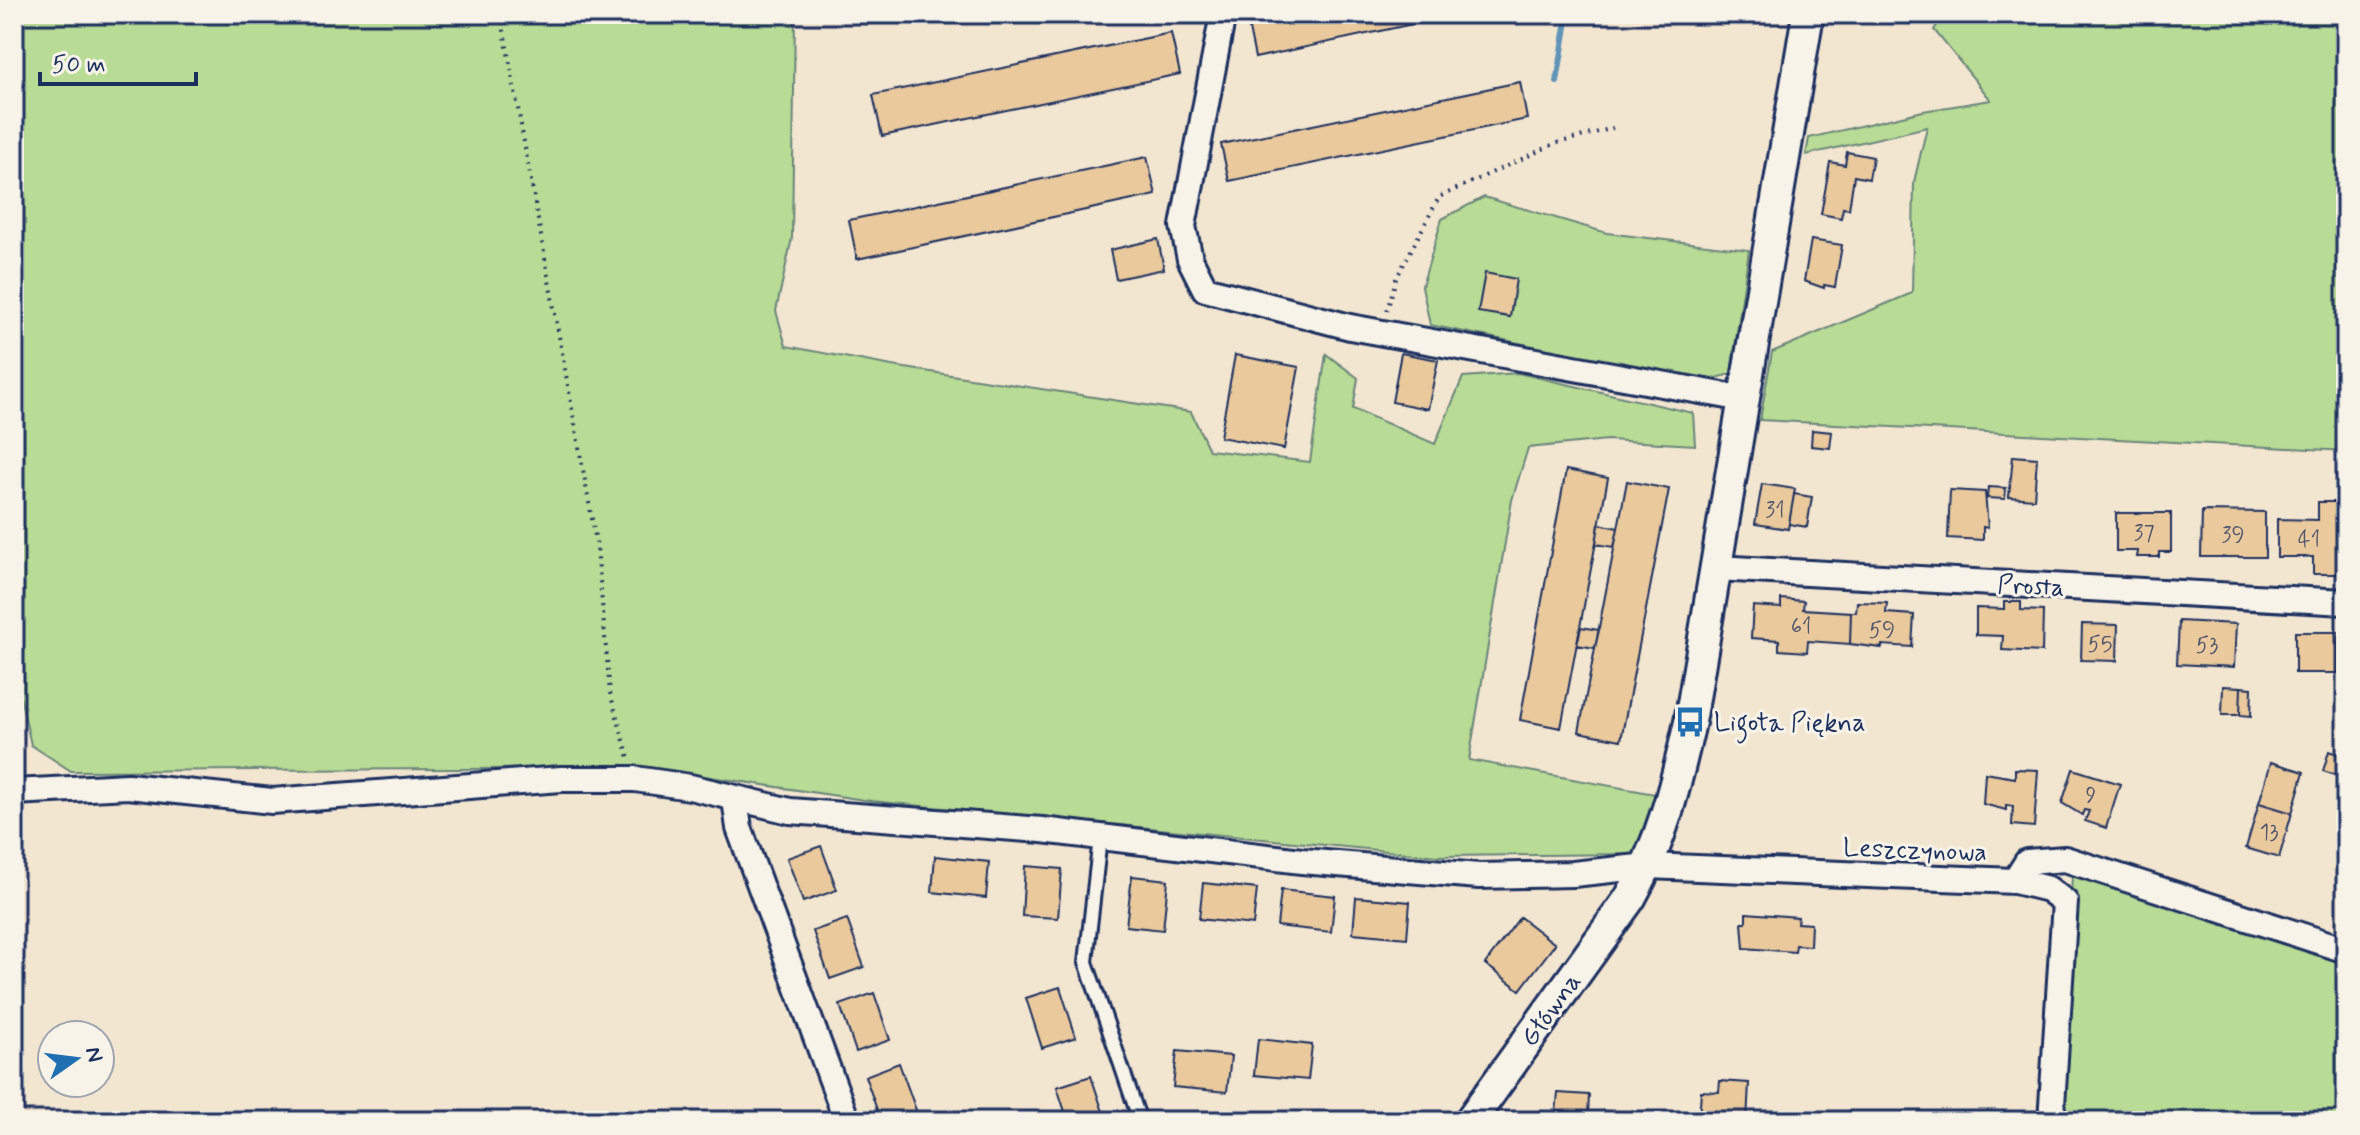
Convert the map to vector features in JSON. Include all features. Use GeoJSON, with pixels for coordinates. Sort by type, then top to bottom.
{"type":"FeatureCollection","features":[{"type":"Feature","properties":{"kind":"street"},"geometry":{"type":"LineString","coordinates":[[1223,14],[1183,226],[1190,259],[1205,289],[1381,332],[1744,399]]}},
{"type":"Feature","properties":{"kind":"street"},"geometry":{"type":"LineString","coordinates":[[1648,866],[1674,793],[1716,568],[1808,14]]}},
{"type":"Feature","properties":{"kind":"street","name":"Prosta"},"geometry":{"type":"LineString","coordinates":[[1716,568],[2346,602]]}},
{"type":"Feature","properties":{"kind":"street","name":"Leszczynowa"},"geometry":{"type":"LineString","coordinates":[[14,792],[128,786],[272,801],[561,779],[635,779],[790,811],[1042,830],[1288,859],[1506,877],[1648,866],[2015,881],[2027,862],[2065,859],[2346,950]]}},
{"type":"Feature","properties":{"kind":"street"},"geometry":{"type":"LineString","coordinates":[[735,799],[739,828],[847,1121]]}},
{"type":"Feature","properties":{"kind":"street","name":"Główna"},"geometry":{"type":"LineString","coordinates":[[1470,1121],[1630,898],[1648,866]]}},
{"type":"Feature","properties":{"kind":"street"},"geometry":{"type":"LineString","coordinates":[[2015,881],[2048,889],[2065,902],[2051,1121]]}},
{"type":"Feature","properties":{"kind":"lane"},"geometry":{"type":"LineString","coordinates":[[1100,838],[1086,962],[1139,1118]]}},
{"type":"Feature","properties":{"kind":"path"},"geometry":{"type":"LineString","coordinates":[[501,14],[597,547],[610,693],[635,779]]}},
{"type":"Feature","properties":{"kind":"path"},"geometry":{"type":"LineString","coordinates":[[1381,332],[1396,279],[1439,197],[1554,144],[1613,128]]}},
{"type":"Feature","properties":{"kind":"green space"},"geometry":{"type":"Polygon","coordinates":[[[14,14],[795,14],[792,238],[776,311],[786,346],[892,366],[1191,412],[1209,450],[1310,462],[1326,354],[1358,378],[1353,409],[1435,444],[1463,377],[1518,373],[1693,413],[1695,445],[1607,440],[1528,448],[1512,500],[1469,760],[1655,794],[1639,854],[1438,856],[871,801],[650,768],[71,771],[31,745],[14,669],[14,14]]]}},
{"type":"Feature","properties":{"kind":"green space"},"geometry":{"type":"Polygon","coordinates":[[[1944,14],[2346,14],[2346,451],[1760,420],[1772,352],[1912,293],[1914,182],[1927,127],[1806,155],[1809,138],[1923,111],[1991,100],[1934,30],[1944,14]]]}},
{"type":"Feature","properties":{"kind":"green space"},"geometry":{"type":"Polygon","coordinates":[[[1484,197],[1607,233],[1749,250],[1731,374],[1706,381],[1430,325],[1422,286],[1442,219],[1484,197]]]}},
{"type":"Feature","properties":{"kind":"green space"},"geometry":{"type":"Polygon","coordinates":[[[2101,875],[2346,951],[2346,1121],[2056,1121],[2072,877],[2101,875]]]}},
{"type":"Feature","properties":{"kind":"building"},"geometry":{"type":"Polygon","coordinates":[[[1271,14],[1459,14],[1255,58],[1247,19],[1271,14]]]}},
{"type":"Feature","properties":{"kind":"building"},"geometry":{"type":"Polygon","coordinates":[[[1171,33],[1180,74],[882,136],[873,95],[1171,33]]]}},
{"type":"Feature","properties":{"kind":"building"},"geometry":{"type":"Polygon","coordinates":[[[1520,82],[1527,119],[1229,181],[1221,144],[1520,82]]]}},
{"type":"Feature","properties":{"kind":"building"},"geometry":{"type":"Polygon","coordinates":[[[1847,152],[1873,157],[1869,179],[1854,176],[1849,209],[1843,208],[1841,218],[1821,214],[1830,162],[1845,165],[1847,152]]]}},
{"type":"Feature","properties":{"kind":"building"},"geometry":{"type":"Polygon","coordinates":[[[1147,157],[1156,195],[857,259],[849,220],[1147,157]]]}},
{"type":"Feature","properties":{"kind":"building"},"geometry":{"type":"Polygon","coordinates":[[[1158,239],[1164,269],[1116,279],[1110,250],[1158,239]]]}},
{"type":"Feature","properties":{"kind":"building"},"geometry":{"type":"Polygon","coordinates":[[[1811,240],[1842,245],[1835,287],[1824,285],[1824,288],[1804,281],[1811,240]]]}},
{"type":"Feature","properties":{"kind":"building"},"geometry":{"type":"Polygon","coordinates":[[[1485,273],[1516,279],[1510,317],[1478,312],[1485,273]]]}},
{"type":"Feature","properties":{"kind":"building"},"geometry":{"type":"Polygon","coordinates":[[[1401,353],[1438,360],[1428,409],[1392,402],[1401,353]]]}},
{"type":"Feature","properties":{"kind":"building"},"geometry":{"type":"Polygon","coordinates":[[[1235,355],[1299,367],[1284,449],[1220,437],[1235,355]]]}},
{"type":"Feature","properties":{"kind":"building"},"geometry":{"type":"Polygon","coordinates":[[[1812,430],[1832,432],[1830,448],[1811,446],[1812,430]]]}},
{"type":"Feature","properties":{"kind":"building"},"geometry":{"type":"Polygon","coordinates":[[[2013,456],[2037,458],[2034,499],[2009,497],[2013,456]]]}},
{"type":"Feature","properties":{"kind":"building"},"geometry":{"type":"Polygon","coordinates":[[[1566,470],[1608,478],[1561,728],[1520,720],[1566,470]]]}},
{"type":"Feature","properties":{"kind":"building"},"geometry":{"type":"Polygon","coordinates":[[[1627,481],[1669,489],[1621,740],[1579,732],[1627,481]]]}},
{"type":"Feature","properties":{"kind":"building"},"geometry":{"type":"Polygon","coordinates":[[[1762,484],[1795,489],[1788,529],[1755,524],[1762,484]]]}},
{"type":"Feature","properties":{"kind":"building"},"geometry":{"type":"Polygon","coordinates":[[[1988,487],[2006,488],[2005,499],[1987,498],[1988,487]]]}},
{"type":"Feature","properties":{"kind":"building"},"geometry":{"type":"Polygon","coordinates":[[[1950,490],[1985,492],[1988,528],[1983,527],[1983,540],[1948,538],[1950,490]]]}},
{"type":"Feature","properties":{"kind":"building"},"geometry":{"type":"Polygon","coordinates":[[[1794,494],[1812,497],[1807,527],[1789,524],[1794,494]]]}},
{"type":"Feature","properties":{"kind":"building"},"geometry":{"type":"Polygon","coordinates":[[[2318,502],[2341,502],[2340,574],[2313,574],[2313,557],[2277,557],[2277,519],[2318,520],[2318,502]]]}},
{"type":"Feature","properties":{"kind":"building"},"geometry":{"type":"Polygon","coordinates":[[[2202,511],[2265,512],[2265,557],[2201,557],[2202,511]]]}},
{"type":"Feature","properties":{"kind":"building"},"geometry":{"type":"Polygon","coordinates":[[[2116,513],[2171,513],[2171,552],[2159,552],[2159,557],[2137,557],[2138,551],[2116,551],[2116,513]]]}},
{"type":"Feature","properties":{"kind":"building"},"geometry":{"type":"Polygon","coordinates":[[[1599,524],[1618,528],[1614,547],[1596,544],[1599,524]]]}},
{"type":"Feature","properties":{"kind":"building"},"geometry":{"type":"Polygon","coordinates":[[[1781,599],[1804,601],[1803,609],[1851,612],[1850,644],[1808,641],[1807,652],[1779,650],[1779,640],[1751,638],[1753,606],[1781,608],[1781,599]]]}},
{"type":"Feature","properties":{"kind":"building"},"geometry":{"type":"Polygon","coordinates":[[[1857,602],[1887,603],[1886,613],[1914,615],[1912,647],[1882,645],[1882,648],[1850,644],[1851,612],[1856,612],[1857,602]]]}},
{"type":"Feature","properties":{"kind":"building"},"geometry":{"type":"Polygon","coordinates":[[[2004,602],[2021,602],[2021,610],[2043,611],[2042,652],[2002,650],[2003,636],[1976,635],[1976,608],[2004,609],[2004,602]]]}},
{"type":"Feature","properties":{"kind":"building"},"geometry":{"type":"Polygon","coordinates":[[[2179,621],[2236,624],[2234,667],[2177,664],[2179,621]]]}},
{"type":"Feature","properties":{"kind":"building"},"geometry":{"type":"Polygon","coordinates":[[[2082,624],[2118,625],[2117,661],[2081,660],[2082,624]]]}},
{"type":"Feature","properties":{"kind":"building"},"geometry":{"type":"Polygon","coordinates":[[[1581,627],[1599,630],[1595,648],[1577,645],[1581,627]]]}},
{"type":"Feature","properties":{"kind":"building"},"geometry":{"type":"Polygon","coordinates":[[[2295,632],[2338,632],[2338,673],[2295,673],[2295,632]]]}},
{"type":"Feature","properties":{"kind":"building"},"geometry":{"type":"Polygon","coordinates":[[[2223,686],[2241,687],[2240,715],[2222,715],[2223,686]]]}},
{"type":"Feature","properties":{"kind":"building"},"geometry":{"type":"Polygon","coordinates":[[[2241,687],[2252,688],[2251,716],[2240,715],[2241,687]]]}},
{"type":"Feature","properties":{"kind":"building"},"geometry":{"type":"Polygon","coordinates":[[[2329,751],[2346,757],[2344,778],[2323,771],[2329,751]]]}},
{"type":"Feature","properties":{"kind":"building"},"geometry":{"type":"Polygon","coordinates":[[[2271,762],[2304,772],[2292,813],[2259,803],[2271,762]]]}},
{"type":"Feature","properties":{"kind":"building"},"geometry":{"type":"Polygon","coordinates":[[[2015,769],[2038,770],[2034,827],[2012,825],[2013,806],[2006,805],[2006,810],[1983,804],[1985,773],[2015,778],[2015,769]]]}},
{"type":"Feature","properties":{"kind":"building"},"geometry":{"type":"Polygon","coordinates":[[[2073,769],[2120,784],[2106,828],[2085,821],[2089,811],[2084,810],[2082,815],[2062,803],[2073,769]]]}},
{"type":"Feature","properties":{"kind":"building"},"geometry":{"type":"Polygon","coordinates":[[[2259,803],[2292,813],[2279,858],[2246,848],[2259,803]]]}},
{"type":"Feature","properties":{"kind":"building"},"geometry":{"type":"Polygon","coordinates":[[[821,846],[837,890],[803,902],[787,858],[821,846]]]}},
{"type":"Feature","properties":{"kind":"building"},"geometry":{"type":"Polygon","coordinates":[[[935,856],[989,862],[986,898],[932,892],[935,856]]]}},
{"type":"Feature","properties":{"kind":"building"},"geometry":{"type":"Polygon","coordinates":[[[1025,866],[1062,869],[1058,918],[1022,916],[1025,866]]]}},
{"type":"Feature","properties":{"kind":"building"},"geometry":{"type":"Polygon","coordinates":[[[1132,876],[1168,880],[1163,930],[1126,926],[1132,876]]]}},
{"type":"Feature","properties":{"kind":"building"},"geometry":{"type":"Polygon","coordinates":[[[1203,883],[1257,889],[1253,925],[1199,919],[1203,883]]]}},
{"type":"Feature","properties":{"kind":"building"},"geometry":{"type":"Polygon","coordinates":[[[1281,890],[1335,896],[1331,932],[1277,926],[1281,890]]]}},
{"type":"Feature","properties":{"kind":"building"},"geometry":{"type":"Polygon","coordinates":[[[1356,897],[1410,902],[1407,938],[1353,933],[1356,897]]]}},
{"type":"Feature","properties":{"kind":"building"},"geometry":{"type":"Polygon","coordinates":[[[1746,913],[1798,917],[1797,923],[1811,924],[1810,946],[1796,945],[1795,952],[1744,948],[1742,923],[1746,923],[1746,913]]]}},
{"type":"Feature","properties":{"kind":"building"},"geometry":{"type":"Polygon","coordinates":[[[1520,917],[1555,944],[1520,990],[1485,964],[1520,917]]]}},
{"type":"Feature","properties":{"kind":"building"},"geometry":{"type":"Polygon","coordinates":[[[847,919],[864,967],[830,979],[813,931],[847,919]]]}},
{"type":"Feature","properties":{"kind":"building"},"geometry":{"type":"Polygon","coordinates":[[[1060,987],[1076,1037],[1042,1048],[1026,998],[1060,987]]]}},
{"type":"Feature","properties":{"kind":"building"},"geometry":{"type":"Polygon","coordinates":[[[874,993],[890,1040],[856,1052],[840,1005],[874,993]]]}},
{"type":"Feature","properties":{"kind":"building"},"geometry":{"type":"Polygon","coordinates":[[[1258,1039],[1312,1045],[1308,1080],[1254,1075],[1258,1039]]]}},
{"type":"Feature","properties":{"kind":"building"},"geometry":{"type":"Polygon","coordinates":[[[1177,1051],[1231,1056],[1227,1092],[1173,1087],[1177,1051]]]}},
{"type":"Feature","properties":{"kind":"building"},"geometry":{"type":"Polygon","coordinates":[[[899,1063],[917,1113],[895,1121],[881,1121],[865,1076],[899,1063]]]}},
{"type":"Feature","properties":{"kind":"building"},"geometry":{"type":"Polygon","coordinates":[[[1091,1076],[1106,1121],[1068,1121],[1057,1087],[1091,1076]]]}},
{"type":"Feature","properties":{"kind":"building"},"geometry":{"type":"Polygon","coordinates":[[[1720,1081],[1749,1083],[1747,1121],[1699,1119],[1701,1091],[1719,1092],[1720,1081]]]}},
{"type":"Feature","properties":{"kind":"building"},"geometry":{"type":"Polygon","coordinates":[[[1558,1093],[1589,1095],[1588,1115],[1556,1112],[1558,1093]]]}},
{"type":"Feature","properties":{"kind":"waterway"},"geometry":{"type":"LineString","coordinates":[[1557,82],[1568,14]]}},
{"type":"Feature","properties":{"kind":"place","name":"Ligota Piękna"},"geometry":{"type":"Point","coordinates":[1690,722]}}]}
